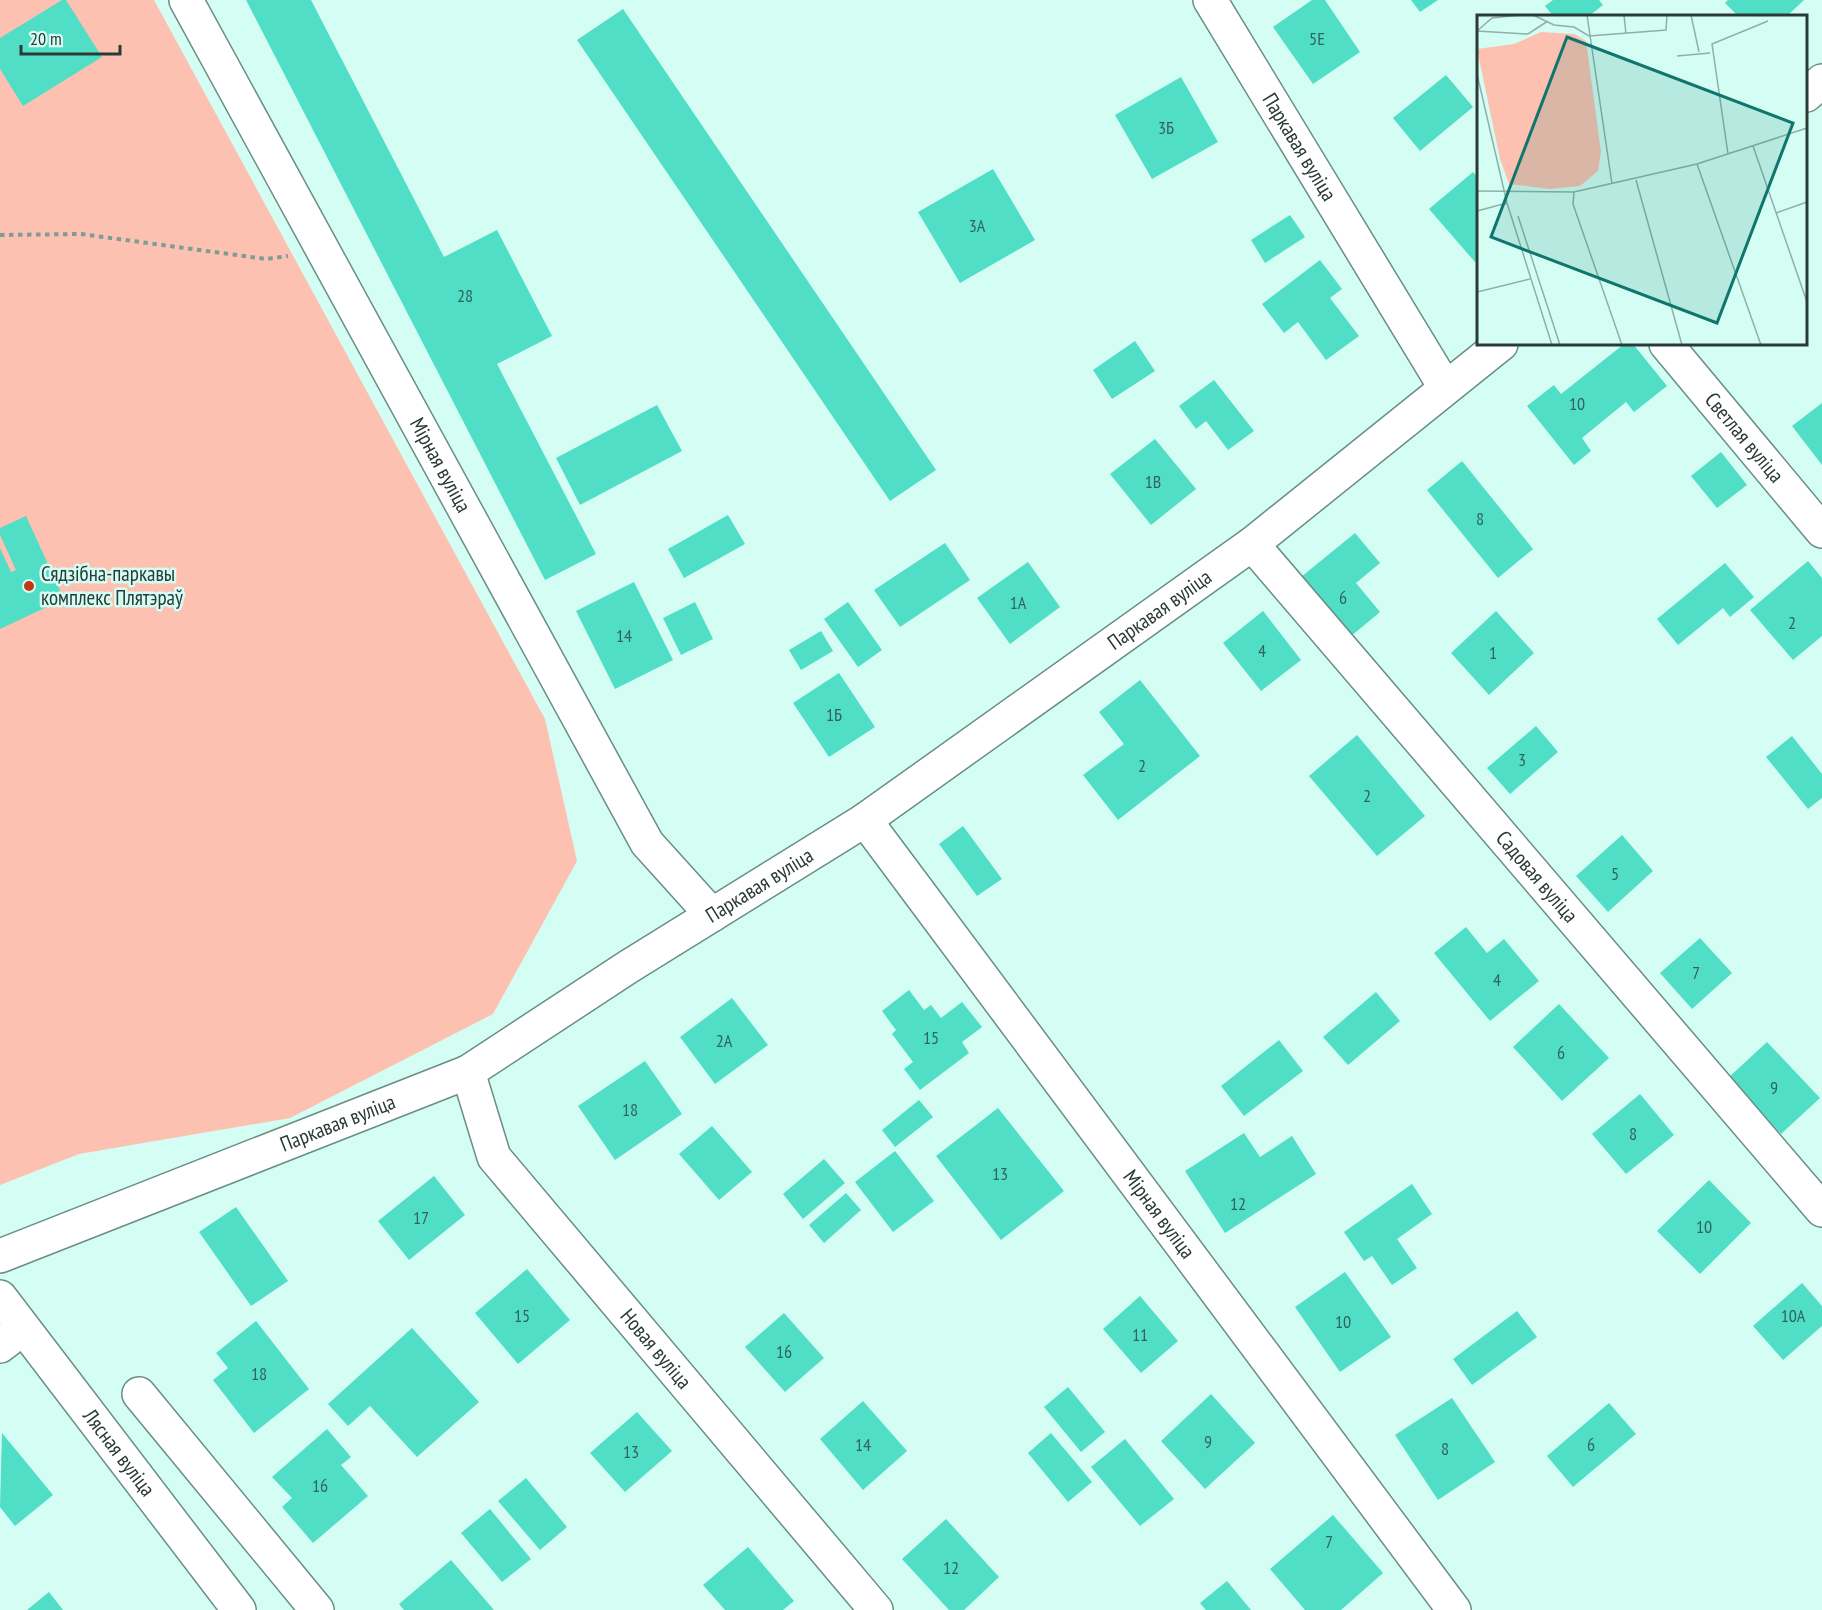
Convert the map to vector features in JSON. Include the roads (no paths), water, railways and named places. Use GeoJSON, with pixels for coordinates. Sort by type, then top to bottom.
{"type":"FeatureCollection","features":[{"type":"Feature","properties":{"kind":"street","name":"Мірная вуліца"},"geometry":{"type":"LineString","coordinates":[[186,0],[646,843],[712,915]]}},
{"type":"Feature","properties":{"kind":"street","name":"Паркавая вуліца"},"geometry":{"type":"LineString","coordinates":[[1210,0],[1445,387]]}},
{"type":"Feature","properties":{"kind":"street"},"geometry":{"type":"LineString","coordinates":[[1807,94],[1822,81]]}},
{"type":"Feature","properties":{"kind":"street","name":"Паркавая вуліца"},"geometry":{"type":"LineString","coordinates":[[0,1256],[468,1072],[865,820],[1252,544],[1500,345]]}},
{"type":"Feature","properties":{"kind":"street","name":"Светлая вуліца"},"geometry":{"type":"LineString","coordinates":[[1667,345],[1822,531]]}},
{"type":"Feature","properties":{"kind":"street","name":"Садовая вуліца"},"geometry":{"type":"LineString","coordinates":[[1252,544],[1822,1210]]}},
{"type":"Feature","properties":{"kind":"street","name":"Мірная вуліца"},"geometry":{"type":"LineString","coordinates":[[865,820],[1454,1610]]}},
{"type":"Feature","properties":{"kind":"street","name":"Новая вуліца"},"geometry":{"type":"LineString","coordinates":[[468,1072],[494,1157],[876,1610]]}},
{"type":"Feature","properties":{"kind":"street","name":"Лясная вуліца"},"geometry":{"type":"LineString","coordinates":[[0,1298],[11,1338],[239,1610]]}},
{"type":"Feature","properties":{"kind":"street"},"geometry":{"type":"LineString","coordinates":[[139,1394],[316,1610]]}},
{"type":"Feature","properties":{"kind":"place","name":"Сядзібна-паркавы комплекс Плятэраў"},"geometry":{"type":"Point","coordinates":[29,586]}}]}
